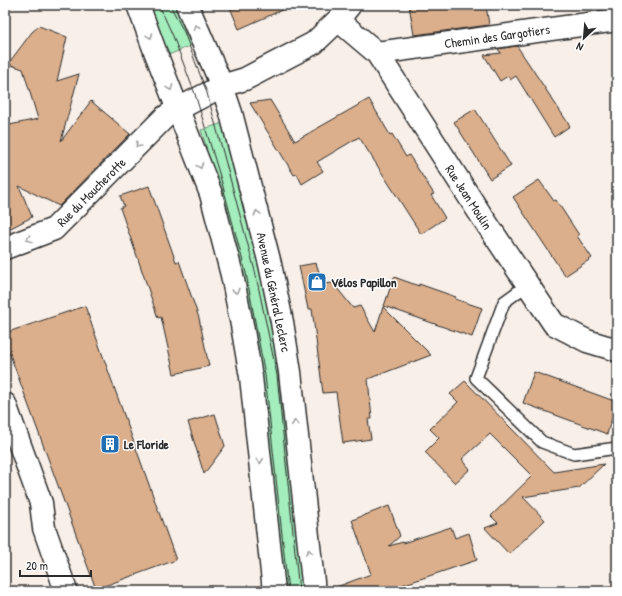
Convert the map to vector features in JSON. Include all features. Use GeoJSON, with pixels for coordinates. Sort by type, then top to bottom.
{"type":"FeatureCollection","features":[{"type":"Feature","properties":{"kind":"street"},"geometry":{"type":"LineString","coordinates":[[138,5],[155,51],[172,113],[211,194],[232,275],[251,376],[274,591]]}},
{"type":"Feature","properties":{"kind":"street","name":"Avenue du Général Leclerc"},"geometry":{"type":"LineString","coordinates":[[187,5],[222,86],[231,113],[270,264],[282,322],[290,372],[314,591]]}},
{"type":"Feature","properties":{"kind":"street","name":"Rue du Moucherotte"},"geometry":{"type":"LineString","coordinates":[[5,248],[54,229],[172,113],[222,86],[245,79],[314,42],[344,12]]}},
{"type":"Feature","properties":{"kind":"street","name":"Rue Jean Moulin"},"geometry":{"type":"LineString","coordinates":[[344,12],[377,53],[527,285],[554,324],[587,341],[617,350]]}},
{"type":"Feature","properties":{"kind":"street","name":"Chemin des Gargotiers"},"geometry":{"type":"LineString","coordinates":[[377,53],[617,20]]}},
{"type":"Feature","properties":{"kind":"street"},"geometry":{"type":"LineString","coordinates":[[5,404],[40,503],[44,528],[66,591]]}},
{"type":"Feature","properties":{"kind":"lane"},"geometry":{"type":"LineString","coordinates":[[527,285],[504,302],[476,378],[542,442],[574,454],[617,448]]}},
{"type":"Feature","properties":{"kind":"green space"},"geometry":{"type":"Polygon","coordinates":[[[146,5],[180,5],[195,44],[166,56],[146,5]]]}},
{"type":"Feature","properties":{"kind":"green space"},"geometry":{"type":"Polygon","coordinates":[[[226,122],[276,323],[305,591],[281,591],[203,151],[207,149],[201,130],[226,122]]]}},
{"type":"Feature","properties":{"kind":"building"},"geometry":{"type":"Polygon","coordinates":[[[229,5],[293,5],[239,29],[229,5]]]}},
{"type":"Feature","properties":{"kind":"building"},"geometry":{"type":"Polygon","coordinates":[[[409,5],[486,5],[489,25],[414,35],[409,5]]]}},
{"type":"Feature","properties":{"kind":"building"},"geometry":{"type":"Polygon","coordinates":[[[39,26],[67,37],[57,81],[79,74],[61,141],[91,101],[130,134],[59,206],[19,186],[32,217],[5,231],[5,126],[38,119],[23,69],[8,64],[32,32],[39,26]]]}},
{"type":"Feature","properties":{"kind":"building"},"geometry":{"type":"Polygon","coordinates":[[[517,46],[570,126],[554,137],[516,76],[510,80],[508,76],[500,81],[484,55],[501,53],[498,49],[517,46]]]}},
{"type":"Feature","properties":{"kind":"building"},"geometry":{"type":"Polygon","coordinates":[[[369,99],[390,135],[392,134],[406,157],[409,155],[434,194],[431,195],[445,218],[421,234],[359,137],[317,162],[323,171],[302,184],[297,174],[294,175],[250,103],[270,100],[295,141],[369,99]]]}},
{"type":"Feature","properties":{"kind":"building"},"geometry":{"type":"Polygon","coordinates":[[[475,109],[511,166],[490,179],[454,122],[475,109]]]}},
{"type":"Feature","properties":{"kind":"building"},"geometry":{"type":"Polygon","coordinates":[[[539,180],[554,201],[556,200],[592,258],[565,276],[513,197],[539,180]]]}},
{"type":"Feature","properties":{"kind":"building"},"geometry":{"type":"Polygon","coordinates":[[[149,186],[176,262],[179,261],[199,318],[209,366],[174,374],[161,317],[158,318],[120,208],[124,206],[120,196],[149,186]]]}},
{"type":"Feature","properties":{"kind":"building"},"geometry":{"type":"Polygon","coordinates":[[[316,263],[323,284],[333,283],[353,308],[360,306],[375,332],[383,307],[431,355],[368,379],[372,419],[368,419],[371,439],[343,443],[336,392],[323,393],[312,309],[308,309],[299,266],[316,263]]]}},
{"type":"Feature","properties":{"kind":"building"},"geometry":{"type":"Polygon","coordinates":[[[394,277],[456,297],[455,299],[482,308],[472,337],[384,306],[394,277]]]}},
{"type":"Feature","properties":{"kind":"building"},"geometry":{"type":"Polygon","coordinates":[[[85,306],[176,560],[96,589],[5,341],[5,333],[85,306]]]}},
{"type":"Feature","properties":{"kind":"building"},"geometry":{"type":"Polygon","coordinates":[[[534,372],[617,402],[607,434],[523,403],[534,372]]]}},
{"type":"Feature","properties":{"kind":"building"},"geometry":{"type":"Polygon","coordinates":[[[465,381],[554,472],[604,464],[579,488],[523,497],[545,520],[509,554],[485,528],[498,523],[491,516],[532,476],[490,434],[462,459],[470,469],[455,483],[425,452],[439,438],[430,429],[458,402],[450,394],[465,381]]]}},
{"type":"Feature","properties":{"kind":"building"},"geometry":{"type":"Polygon","coordinates":[[[215,414],[225,446],[204,474],[188,422],[215,414]]]}},
{"type":"Feature","properties":{"kind":"building"},"geometry":{"type":"Polygon","coordinates":[[[389,506],[400,536],[389,546],[403,543],[451,527],[455,538],[469,533],[477,560],[402,585],[404,591],[332,591],[331,589],[371,574],[352,520],[389,506]]]}},
{"type":"Feature","properties":{"kind":"tram line"},"geometry":{"type":"LineString","coordinates":[[159,5],[173,36],[195,94],[222,183],[246,273],[265,375],[288,591]]}},
{"type":"Feature","properties":{"kind":"tram line"},"geometry":{"type":"LineString","coordinates":[[170,5],[184,32],[207,93],[255,271],[277,375],[299,591]]}},
{"type":"Feature","properties":{"kind":"place","name":"Vélos Papillon"},"geometry":{"type":"Point","coordinates":[317,282]}},
{"type":"Feature","properties":{"kind":"place","name":"Le Floride"},"geometry":{"type":"Point","coordinates":[110,444]}}]}
